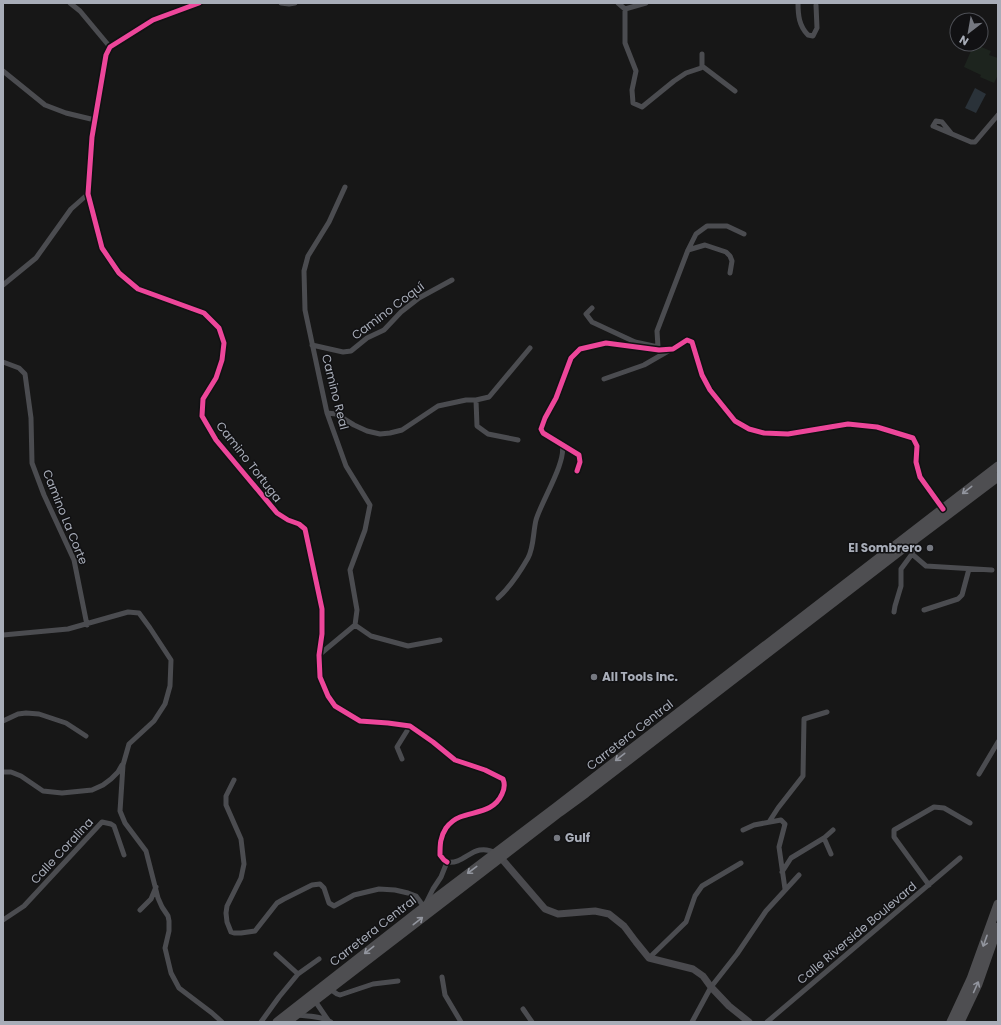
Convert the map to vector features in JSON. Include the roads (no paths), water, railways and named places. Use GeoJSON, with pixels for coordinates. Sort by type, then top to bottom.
{"type":"FeatureCollection","features":[{"type":"Feature","properties":{"kind":"highway","name":"Carretera Central"},"geometry":{"type":"LineString","coordinates":[[288,1022],[556,807],[998,466]]}},
{"type":"Feature","properties":{"kind":"highway","name":"Carretera Central"},"geometry":{"type":"LineString","coordinates":[[277,1022],[424,907],[586,793],[998,477]]}},
{"type":"Feature","properties":{"kind":"highway"},"geometry":{"type":"LineString","coordinates":[[951,1022],[971,979],[998,904]]}},
{"type":"Feature","properties":{"kind":"highway"},"geometry":{"type":"LineString","coordinates":[[960,1022],[978,984],[998,927]]}},
{"type":"Feature","properties":{"kind":"street"},"geometry":{"type":"LineString","coordinates":[[70,3],[80,11],[110,47],[153,20],[199,3]]}},
{"type":"Feature","properties":{"kind":"street"},"geometry":{"type":"LineString","coordinates":[[281,3],[295,3]]}},
{"type":"Feature","properties":{"kind":"street"},"geometry":{"type":"LineString","coordinates":[[618,3],[624,9],[625,43],[636,71],[632,90],[633,102],[642,107],[674,81],[686,73],[701,68],[702,66]]}},
{"type":"Feature","properties":{"kind":"street"},"geometry":{"type":"LineString","coordinates":[[624,9],[646,3]]}},
{"type":"Feature","properties":{"kind":"street"},"geometry":{"type":"LineString","coordinates":[[798,3],[798,15],[804,31],[808,35],[813,36],[817,28],[816,5]]}},
{"type":"Feature","properties":{"kind":"street","name":"Camino Tortuga"},"geometry":{"type":"LineString","coordinates":[[110,47],[106,55],[92,137],[88,194],[102,248],[119,273],[138,289],[204,313],[219,328],[224,343],[222,360],[216,378],[203,399],[202,416],[216,440],[277,513],[288,520],[299,524],[305,529],[322,608],[322,634],[319,655],[320,677],[328,696],[335,706],[360,722],[388,723],[410,726],[433,742],[454,760],[484,770],[503,779],[502,794],[495,804],[482,811],[459,817],[446,828],[441,837],[440,855],[447,862]]}},
{"type":"Feature","properties":{"kind":"street"},"geometry":{"type":"LineString","coordinates":[[702,54],[702,66]]}},
{"type":"Feature","properties":{"kind":"street"},"geometry":{"type":"LineString","coordinates":[[702,66],[735,91]]}},
{"type":"Feature","properties":{"kind":"street"},"geometry":{"type":"LineString","coordinates":[[3,71],[45,105],[66,113],[95,120]]}},
{"type":"Feature","properties":{"kind":"street"},"geometry":{"type":"LineString","coordinates":[[951,133],[971,142],[976,142],[998,115]]}},
{"type":"Feature","properties":{"kind":"street","name":"Camino Real"},"geometry":{"type":"LineString","coordinates":[[345,187],[329,222],[308,256],[304,271],[305,310],[327,413],[346,466],[370,505],[365,530],[350,570],[357,610],[355,624]]}},
{"type":"Feature","properties":{"kind":"street"},"geometry":{"type":"LineString","coordinates":[[3,285],[36,258],[71,209],[88,194]]}},
{"type":"Feature","properties":{"kind":"street"},"geometry":{"type":"LineString","coordinates":[[658,348],[657,331],[688,250],[696,234],[707,226],[727,226],[744,234]]}},
{"type":"Feature","properties":{"kind":"street"},"geometry":{"type":"LineString","coordinates":[[688,250],[705,245],[726,252],[732,261],[730,273]]}},
{"type":"Feature","properties":{"kind":"street","name":"Camino Coquí"},"geometry":{"type":"LineString","coordinates":[[312,345],[343,352],[351,352],[367,338],[384,330],[397,316],[419,298],[452,280]]}},
{"type":"Feature","properties":{"kind":"street"},"geometry":{"type":"LineString","coordinates":[[592,308],[586,314],[592,322],[635,342],[658,348]]}},
{"type":"Feature","properties":{"kind":"street"},"geometry":{"type":"LineString","coordinates":[[604,380],[644,365],[687,340],[692,342],[702,375],[710,390],[735,421],[749,429],[764,433],[788,434],[848,424],[877,427],[913,438],[917,446],[916,462],[920,477],[943,509]]}},
{"type":"Feature","properties":{"kind":"street"},"geometry":{"type":"LineString","coordinates":[[577,471],[580,462],[579,455],[543,433],[541,429],[556,398],[571,358],[580,349],[606,343],[673,349]]}},
{"type":"Feature","properties":{"kind":"street"},"geometry":{"type":"LineString","coordinates":[[327,413],[336,414],[367,431],[380,434],[402,430],[438,406],[489,397],[530,348]]}},
{"type":"Feature","properties":{"kind":"street","name":"Camino La Corte"},"geometry":{"type":"LineString","coordinates":[[3,362],[19,368],[24,374],[31,418],[32,463],[44,495],[74,560],[87,625]]}},
{"type":"Feature","properties":{"kind":"street"},"geometry":{"type":"LineString","coordinates":[[476,400],[477,426],[488,434],[518,440]]}},
{"type":"Feature","properties":{"kind":"street"},"geometry":{"type":"LineString","coordinates":[[498,598],[529,557],[537,517],[562,456],[564,450],[562,445]]}},
{"type":"Feature","properties":{"kind":"street"},"geometry":{"type":"LineString","coordinates":[[894,612],[901,586],[901,570],[912,554],[917,538]]}},
{"type":"Feature","properties":{"kind":"street"},"geometry":{"type":"LineString","coordinates":[[912,554],[926,566],[992,570]]}},
{"type":"Feature","properties":{"kind":"street"},"geometry":{"type":"LineString","coordinates":[[924,610],[958,599],[962,595],[968,569]]}},
{"type":"Feature","properties":{"kind":"street"},"geometry":{"type":"LineString","coordinates":[[3,635],[68,629],[87,625],[128,612],[139,614],[150,628],[170,660],[170,686],[165,704],[154,721],[128,744],[123,765],[120,811],[125,823],[146,851],[162,907],[170,921],[165,948],[171,973],[179,988],[222,1022]]}},
{"type":"Feature","properties":{"kind":"street"},"geometry":{"type":"LineString","coordinates":[[319,655],[355,624],[371,636],[408,646],[440,640]]}},
{"type":"Feature","properties":{"kind":"street"},"geometry":{"type":"LineString","coordinates":[[769,822],[803,776],[804,719],[827,712]]}},
{"type":"Feature","properties":{"kind":"street"},"geometry":{"type":"LineString","coordinates":[[3,721],[18,714],[39,714],[66,723],[86,736]]}},
{"type":"Feature","properties":{"kind":"street"},"geometry":{"type":"LineString","coordinates":[[402,758],[397,747],[410,726]]}},
{"type":"Feature","properties":{"kind":"street"},"geometry":{"type":"LineString","coordinates":[[978,774],[998,742]]}},
{"type":"Feature","properties":{"kind":"street"},"geometry":{"type":"LineString","coordinates":[[3,772],[10,772],[21,776],[43,791],[62,793],[92,790],[103,785],[118,772],[123,765]]}},
{"type":"Feature","properties":{"kind":"street"},"geometry":{"type":"LineString","coordinates":[[234,780],[226,796],[226,804],[241,839],[244,864],[241,878],[227,906],[227,922],[231,932],[241,933],[255,930],[277,903],[312,885],[320,884],[324,888],[328,903],[334,906],[354,895],[379,889],[395,890],[416,896],[424,907],[441,877],[447,862],[456,862],[465,856],[482,849],[486,849],[498,855],[545,909],[558,914],[595,911],[609,914],[624,926],[649,958],[693,969],[703,976],[729,1006],[749,1022]]}},
{"type":"Feature","properties":{"kind":"street"},"geometry":{"type":"LineString","coordinates":[[929,885],[894,837],[894,830],[934,807],[944,808],[970,823]]}},
{"type":"Feature","properties":{"kind":"street"},"geometry":{"type":"LineString","coordinates":[[743,830],[754,825],[781,820],[785,824],[778,847],[785,890]]}},
{"type":"Feature","properties":{"kind":"street","name":"Calle Coralina"},"geometry":{"type":"LineString","coordinates":[[3,920],[24,906],[102,822],[114,826],[124,855]]}},
{"type":"Feature","properties":{"kind":"street"},"geometry":{"type":"LineString","coordinates":[[782,872],[791,858],[824,838],[833,830]]}},
{"type":"Feature","properties":{"kind":"street"},"geometry":{"type":"LineString","coordinates":[[824,838],[831,854]]}},
{"type":"Feature","properties":{"kind":"street","name":"Calle Riverside Boulevard"},"geometry":{"type":"LineString","coordinates":[[767,1022],[960,858]]}},
{"type":"Feature","properties":{"kind":"street"},"geometry":{"type":"LineString","coordinates":[[649,958],[686,922],[695,896],[702,886],[741,863]]}},
{"type":"Feature","properties":{"kind":"street"},"geometry":{"type":"LineString","coordinates":[[692,1022],[711,987],[737,954],[766,911],[799,875]]}},
{"type":"Feature","properties":{"kind":"street"},"geometry":{"type":"LineString","coordinates":[[140,910],[151,899],[156,887]]}},
{"type":"Feature","properties":{"kind":"street"},"geometry":{"type":"LineString","coordinates":[[276,954],[298,974]]}},
{"type":"Feature","properties":{"kind":"street"},"geometry":{"type":"LineString","coordinates":[[261,1022],[278,997],[298,974],[319,959]]}},
{"type":"Feature","properties":{"kind":"street"},"geometry":{"type":"LineString","coordinates":[[442,977],[445,995],[461,1022]]}},
{"type":"Feature","properties":{"kind":"street"},"geometry":{"type":"LineString","coordinates":[[330,989],[340,995],[373,984],[398,981]]}},
{"type":"Feature","properties":{"kind":"street"},"geometry":{"type":"LineString","coordinates":[[315,1001],[331,1021]]}},
{"type":"Feature","properties":{"kind":"street"},"geometry":{"type":"LineString","coordinates":[[523,1009],[532,1022]]}},
{"type":"Feature","properties":{"kind":"street"},"geometry":{"type":"LineString","coordinates":[[296,1015],[331,1021]]}},
{"type":"Feature","properties":{"kind":"place","name":"El Sombrero"},"geometry":{"type":"Point","coordinates":[930,548]}},
{"type":"Feature","properties":{"kind":"place","name":"All Tools Inc."},"geometry":{"type":"Point","coordinates":[594,677]}},
{"type":"Feature","properties":{"kind":"place","name":"Gulf"},"geometry":{"type":"Point","coordinates":[557,838]}}]}
